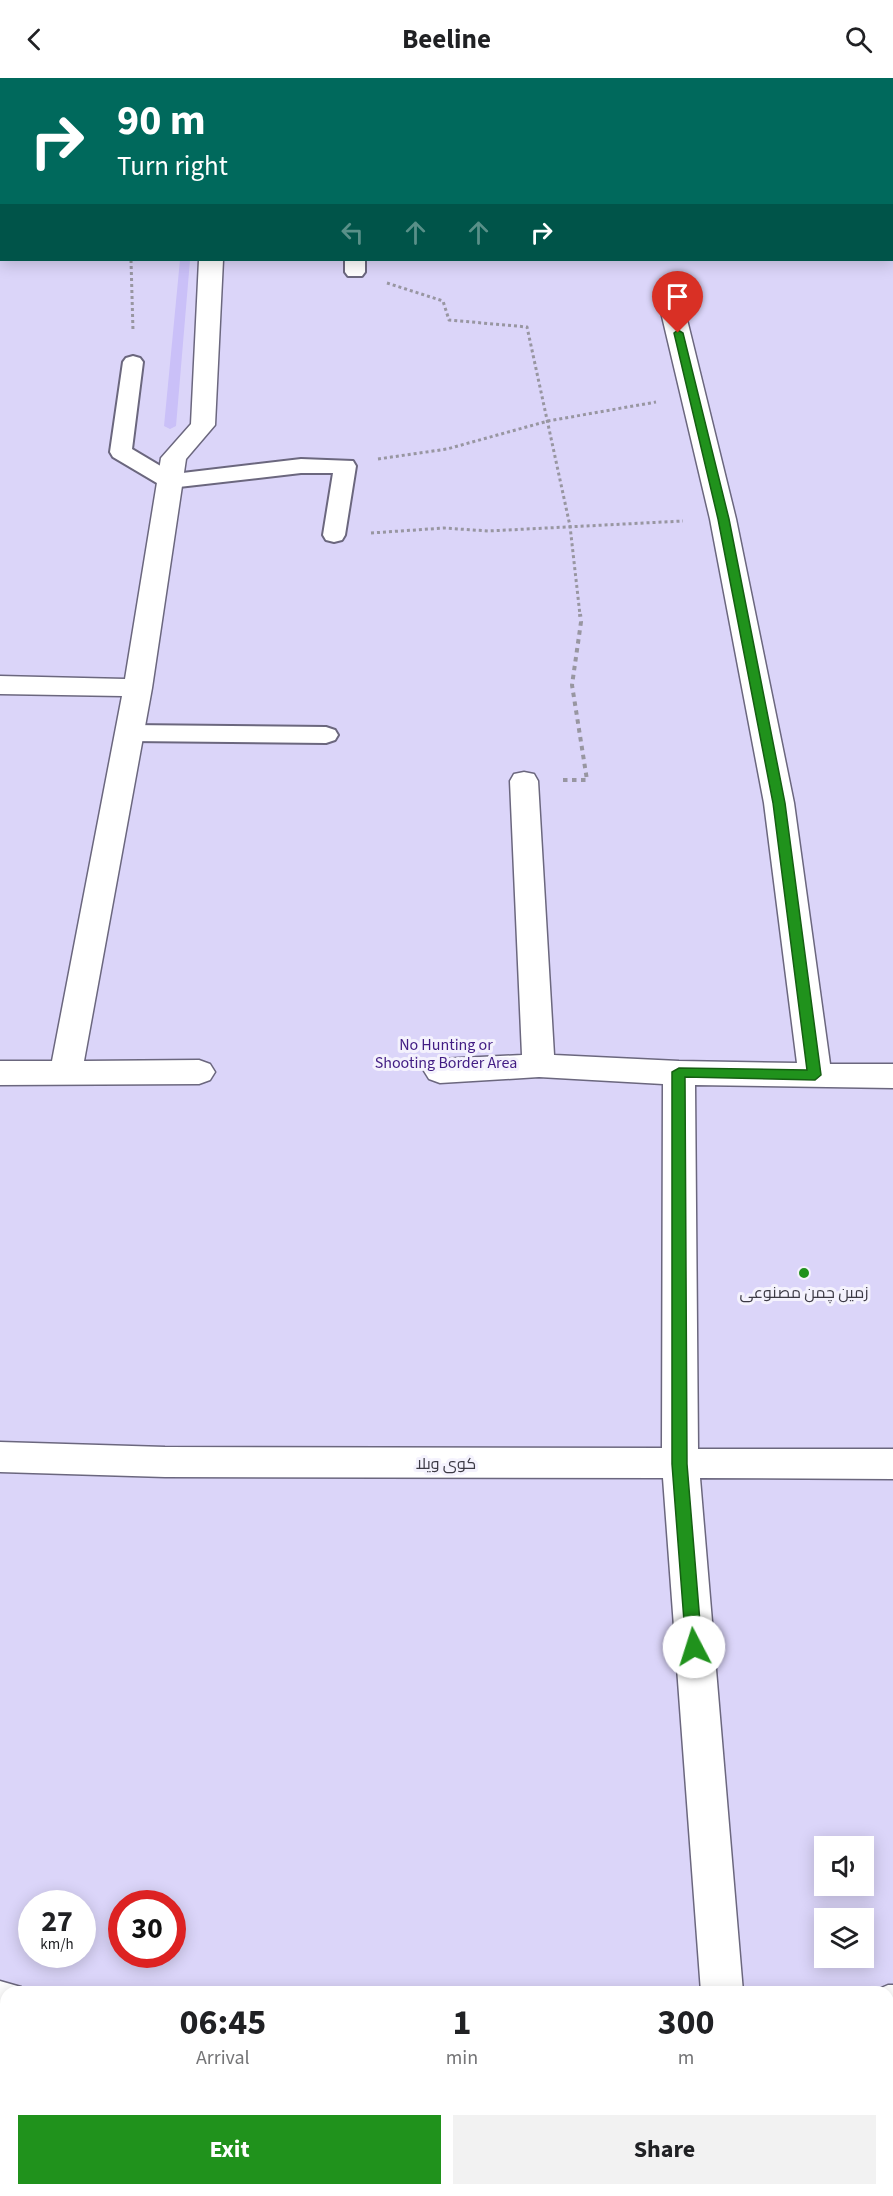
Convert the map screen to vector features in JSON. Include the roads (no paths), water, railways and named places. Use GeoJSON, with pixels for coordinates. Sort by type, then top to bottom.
{"type":"FeatureCollection","features":[{"type":"Feature","properties":{"kind":"street"},"geometry":{"type":"LineString","coordinates":[[66,1072],[138,688],[174,458],[203,425],[211,261]]}},
{"type":"Feature","properties":{"kind":"street"},"geometry":{"type":"LineString","coordinates":[[668,291],[723,519],[779,803],[815,1075]]}},
{"type":"Feature","properties":{"kind":"street"},"geometry":{"type":"LineString","coordinates":[[0,685],[138,688]]}},
{"type":"Feature","properties":{"kind":"street"},"geometry":{"type":"LineString","coordinates":[[524,780],[539,1066]]}},
{"type":"Feature","properties":{"kind":"street"},"geometry":{"type":"LineString","coordinates":[[440,1071],[539,1066],[679,1072],[893,1076]]}},
{"type":"Feature","properties":{"kind":"street"},"geometry":{"type":"LineString","coordinates":[[0,1072],[199,1072]]}},
{"type":"Feature","properties":{"kind":"street"},"geometry":{"type":"LineString","coordinates":[[679,1072],[680,1464],[722,1986]]}},
{"type":"Feature","properties":{"kind":"street","name":"کوی ویلا"},"geometry":{"type":"LineString","coordinates":[[0,1458],[177,1462],[893,1464]]}},
{"type":"Feature","properties":{"kind":"lane"},"geometry":{"type":"LineString","coordinates":[[133,362],[121,452],[170,481],[301,466],[345,466],[334,535]]}},
{"type":"Feature","properties":{"kind":"lane"},"geometry":{"type":"LineString","coordinates":[[130,733],[326,735]]}},
{"type":"Feature","properties":{"kind":"waterway"},"geometry":{"type":"LineString","coordinates":[[170,426],[185,261]]}},
{"type":"Feature","properties":{"kind":"place","name":"زمین چمن مصنوعی"},"geometry":{"type":"Point","coordinates":[804,1273]}},
{"type":"Feature","properties":{"kind":"park label","name":"No Hunting or Shooting Border Area"},"geometry":{"type":"Point","coordinates":[446,1053]}}]}
